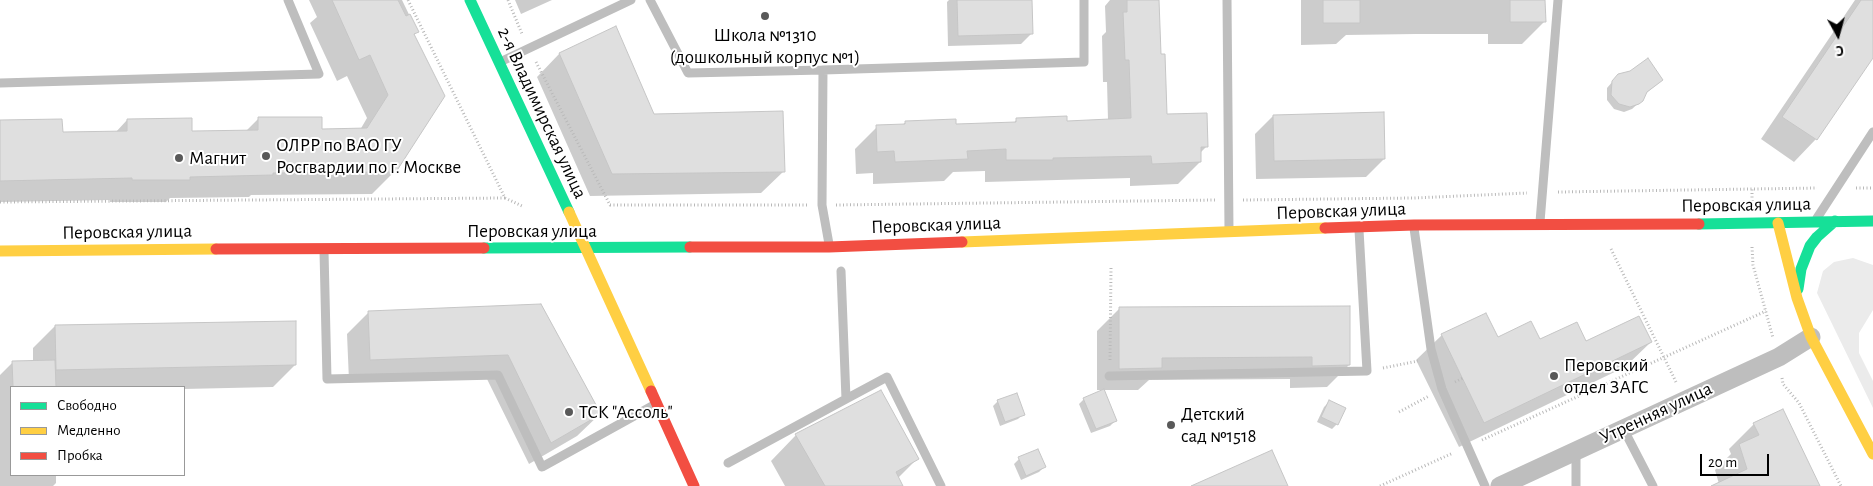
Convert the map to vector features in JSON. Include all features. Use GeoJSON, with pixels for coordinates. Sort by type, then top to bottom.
{"type":"FeatureCollection","features":[{"type":"Feature","properties":{"kind":"main road","name":"2-я Владимирская улица"},"geometry":{"type":"LineString","coordinates":[[470,0],[586,248],[657,404],[691,485]]}},
{"type":"Feature","properties":{"kind":"main road"},"geometry":{"type":"LineString","coordinates":[[1798,298],[1798,283],[1810,246],[1835,221]]}},
{"type":"Feature","properties":{"kind":"main road","name":"Перовская улица"},"geometry":{"type":"LineString","coordinates":[[0,251],[829,247],[1414,225],[1751,224],[1868,221]]}},
{"type":"Feature","properties":{"kind":"main road"},"geometry":{"type":"LineString","coordinates":[[1868,221],[1873,231]]}},
{"type":"Feature","properties":{"kind":"main road"},"geometry":{"type":"LineString","coordinates":[[1778,223],[1798,298],[1811,337],[1873,454]]}},
{"type":"Feature","properties":{"kind":"street","name":"Утренняя улица"},"geometry":{"type":"LineString","coordinates":[[1500,486],[1779,357],[1811,337]]}},
{"type":"Feature","properties":{"kind":"lane"},"geometry":{"type":"LineString","coordinates":[[0,83],[319,74],[288,0]]}},
{"type":"Feature","properties":{"kind":"lane"},"geometry":{"type":"LineString","coordinates":[[499,62],[631,0]]}},
{"type":"Feature","properties":{"kind":"lane"},"geometry":{"type":"LineString","coordinates":[[650,0],[688,73],[1084,62],[1084,0]]}},
{"type":"Feature","properties":{"kind":"lane"},"geometry":{"type":"LineString","coordinates":[[1227,0],[1229,233]]}},
{"type":"Feature","properties":{"kind":"lane"},"geometry":{"type":"LineString","coordinates":[[1540,224],[1558,0]]}},
{"type":"Feature","properties":{"kind":"lane"},"geometry":{"type":"LineString","coordinates":[[823,70],[822,205],[829,247]]}},
{"type":"Feature","properties":{"kind":"lane"},"geometry":{"type":"LineString","coordinates":[[1815,222],[1835,188],[1873,132]]}},
{"type":"Feature","properties":{"kind":"lane"},"geometry":{"type":"LineString","coordinates":[[1414,225],[1434,358],[1442,389],[1485,486]]}},
{"type":"Feature","properties":{"kind":"lane"},"geometry":{"type":"LineString","coordinates":[[1109,376],[1368,371],[1359,228]]}},
{"type":"Feature","properties":{"kind":"lane"},"geometry":{"type":"LineString","coordinates":[[324,248],[327,380],[498,375],[542,467],[657,404]]}},
{"type":"Feature","properties":{"kind":"lane"},"geometry":{"type":"LineString","coordinates":[[842,271],[846,399]]}},
{"type":"Feature","properties":{"kind":"lane"},"geometry":{"type":"LineString","coordinates":[[728,463],[887,377],[941,486]]}},
{"type":"Feature","properties":{"kind":"lane"},"geometry":{"type":"LineString","coordinates":[[1623,428],[1653,486]]}},
{"type":"Feature","properties":{"kind":"lane"},"geometry":{"type":"LineString","coordinates":[[1576,450],[1576,486]]}},
{"type":"Feature","properties":{"kind":"path"},"geometry":{"type":"LineString","coordinates":[[408,0],[505,198]]}},
{"type":"Feature","properties":{"kind":"path"},"geometry":{"type":"LineString","coordinates":[[508,0],[528,47],[610,206],[1414,198],[1542,192],[1873,188]]}},
{"type":"Feature","properties":{"kind":"path"},"geometry":{"type":"LineString","coordinates":[[1752,189],[1753,265],[1779,357],[1784,384],[1799,402],[1841,486]]}},
{"type":"Feature","properties":{"kind":"path"},"geometry":{"type":"LineString","coordinates":[[0,202],[505,198],[522,206]]}},
{"type":"Feature","properties":{"kind":"path"},"geometry":{"type":"LineString","coordinates":[[1603,224],[1615,259],[1685,399]]}},
{"type":"Feature","properties":{"kind":"path"},"geometry":{"type":"LineString","coordinates":[[1109,376],[1111,268]]}},
{"type":"Feature","properties":{"kind":"path"},"geometry":{"type":"LineString","coordinates":[[1380,486],[1766,311]]}},
{"type":"Feature","properties":{"kind":"path"},"geometry":{"type":"LineString","coordinates":[[1368,371],[1434,358]]}},
{"type":"Feature","properties":{"kind":"shaded area"},"geometry":{"type":"Polygon","coordinates":[[[1853,258],[1873,265],[1873,310],[1859,333],[1859,353],[1873,381],[1873,408],[1817,293],[1823,271],[1834,262],[1853,258]]]}},
{"type":"Feature","properties":{"kind":"building"},"geometry":{"type":"Polygon","coordinates":[[[332,0],[398,0],[406,16],[410,14],[419,32],[414,34],[445,96],[396,172],[273,173],[273,175],[190,177],[190,180],[132,180],[132,178],[0,181],[0,120],[62,119],[63,132],[127,131],[127,119],[192,118],[192,131],[258,130],[258,117],[322,117],[322,129],[367,128],[388,95],[370,55],[359,60],[332,0]]]}},
{"type":"Feature","properties":{"kind":"building"},"geometry":{"type":"Polygon","coordinates":[[[957,0],[1032,0],[1033,34],[958,36],[957,0]]]}},
{"type":"Feature","properties":{"kind":"building"},"geometry":{"type":"Polygon","coordinates":[[[1127,0],[1159,0],[1161,54],[1165,54],[1167,114],[1207,113],[1208,147],[1201,147],[1201,162],[1152,164],[1151,156],[1006,160],[1006,149],[967,151],[968,159],[895,162],[894,151],[877,152],[876,125],[905,124],[905,121],[956,119],[956,124],[1016,122],[1016,118],[1067,116],[1067,121],[1131,118],[1129,60],[1125,60],[1123,12],[1127,12],[1127,0]]]}},
{"type":"Feature","properties":{"kind":"building"},"geometry":{"type":"Polygon","coordinates":[[[1323,0],[1360,0],[1360,23],[1323,23],[1323,0]]]}},
{"type":"Feature","properties":{"kind":"building"},"geometry":{"type":"Polygon","coordinates":[[[1510,0],[1545,0],[1546,22],[1510,22],[1510,0]]]}},
{"type":"Feature","properties":{"kind":"building"},"geometry":{"type":"Polygon","coordinates":[[[1861,0],[1873,0],[1873,58],[1817,140],[1782,117],[1861,0]]]}},
{"type":"Feature","properties":{"kind":"building"},"geometry":{"type":"Polygon","coordinates":[[[616,26],[654,114],[783,111],[785,172],[612,174],[559,53],[616,26]]]}},
{"type":"Feature","properties":{"kind":"building"},"geometry":{"type":"Polygon","coordinates":[[[1648,58],[1663,80],[1647,92],[1643,101],[1639,104],[1630,107],[1619,104],[1611,95],[1612,81],[1618,74],[1630,71],[1648,58]]]}},
{"type":"Feature","properties":{"kind":"building"},"geometry":{"type":"Polygon","coordinates":[[[1384,112],[1385,159],[1274,161],[1273,115],[1384,112]]]}},
{"type":"Feature","properties":{"kind":"building"},"geometry":{"type":"Polygon","coordinates":[[[541,304],[601,414],[551,443],[508,355],[370,360],[368,311],[541,304]]]}},
{"type":"Feature","properties":{"kind":"building"},"geometry":{"type":"Polygon","coordinates":[[[1350,306],[1350,365],[1312,366],[1312,357],[1162,358],[1162,368],[1119,369],[1119,307],[1350,306]]]}},
{"type":"Feature","properties":{"kind":"building"},"geometry":{"type":"Polygon","coordinates":[[[1486,313],[1498,337],[1531,321],[1540,339],[1577,322],[1586,341],[1639,316],[1652,342],[1484,423],[1441,334],[1486,313]]]}},
{"type":"Feature","properties":{"kind":"building"},"geometry":{"type":"Polygon","coordinates":[[[296,321],[296,365],[56,370],[55,325],[296,321]]]}},
{"type":"Feature","properties":{"kind":"building"},"geometry":{"type":"Polygon","coordinates":[[[55,360],[56,386],[13,386],[12,361],[55,360]]]}},
{"type":"Feature","properties":{"kind":"building"},"geometry":{"type":"Polygon","coordinates":[[[1104,389],[1117,421],[1096,429],[1083,398],[1104,389]]]}},
{"type":"Feature","properties":{"kind":"building"},"geometry":{"type":"Polygon","coordinates":[[[881,390],[919,459],[896,472],[903,486],[825,486],[795,434],[881,390]]]}},
{"type":"Feature","properties":{"kind":"building"},"geometry":{"type":"Polygon","coordinates":[[[1017,393],[1025,415],[1005,422],[997,400],[1017,393]]]}},
{"type":"Feature","properties":{"kind":"building"},"geometry":{"type":"Polygon","coordinates":[[[1329,400],[1346,408],[1338,425],[1321,417],[1329,400]]]}},
{"type":"Feature","properties":{"kind":"building"},"geometry":{"type":"Polygon","coordinates":[[[1783,409],[1820,486],[1711,486],[1747,469],[1739,444],[1759,435],[1753,423],[1783,409]]]}},
{"type":"Feature","properties":{"kind":"building"},"geometry":{"type":"Polygon","coordinates":[[[1038,449],[1046,467],[1026,476],[1018,457],[1038,449]]]}},
{"type":"Feature","properties":{"kind":"building"},"geometry":{"type":"Polygon","coordinates":[[[1272,450],[1288,486],[1191,486],[1272,450]]]}},
{"type":"Feature","properties":{"kind":"traffic: fast"},"geometry":{"type":"LineString","coordinates":[[470,0],[569,212]]}},
{"type":"Feature","properties":{"kind":"traffic: fast"},"geometry":{"type":"LineString","coordinates":[[1798,289],[1801,269],[1810,246],[1835,221]]}},
{"type":"Feature","properties":{"kind":"traffic: fast"},"geometry":{"type":"LineString","coordinates":[[1699,224],[1873,221]]}},
{"type":"Feature","properties":{"kind":"traffic: fast"},"geometry":{"type":"LineString","coordinates":[[484,248],[690,247]]}},
{"type":"Feature","properties":{"kind":"traffic: slow"},"geometry":{"type":"LineString","coordinates":[[569,212],[651,391]]}},
{"type":"Feature","properties":{"kind":"traffic: slow"},"geometry":{"type":"LineString","coordinates":[[1778,223],[1797,298],[1811,337],[1873,454]]}},
{"type":"Feature","properties":{"kind":"traffic: slow"},"geometry":{"type":"LineString","coordinates":[[962,242],[1325,228]]}},
{"type":"Feature","properties":{"kind":"traffic: slow"},"geometry":{"type":"LineString","coordinates":[[0,251],[216,249]]}},
{"type":"Feature","properties":{"kind":"traffic: jam"},"geometry":{"type":"LineString","coordinates":[[1325,228],[1414,225],[1699,224]]}},
{"type":"Feature","properties":{"kind":"traffic: jam"},"geometry":{"type":"LineString","coordinates":[[690,247],[829,247],[962,242]]}},
{"type":"Feature","properties":{"kind":"traffic: jam"},"geometry":{"type":"LineString","coordinates":[[216,249],[484,248]]}},
{"type":"Feature","properties":{"kind":"traffic: jam"},"geometry":{"type":"LineString","coordinates":[[651,391],[694,486]]}},
{"type":"Feature","properties":{"kind":"place","name":"Школа №1310 (дошкольный корпус №1)"},"geometry":{"type":"Point","coordinates":[765,16]}},
{"type":"Feature","properties":{"kind":"place","name":"ОЛРР по ВАО ГУ Росгвардии по г. Москве"},"geometry":{"type":"Point","coordinates":[266,156]}},
{"type":"Feature","properties":{"kind":"place","name":"Магнит"},"geometry":{"type":"Point","coordinates":[179,158]}},
{"type":"Feature","properties":{"kind":"place","name":"Перовский отдел ЗАГС"},"geometry":{"type":"Point","coordinates":[1554,376]}},
{"type":"Feature","properties":{"kind":"place","name":"ТСК \"Ассоль\""},"geometry":{"type":"Point","coordinates":[569,412]}},
{"type":"Feature","properties":{"kind":"place","name":"Детский сад №1518"},"geometry":{"type":"Point","coordinates":[1171,425]}}]}
